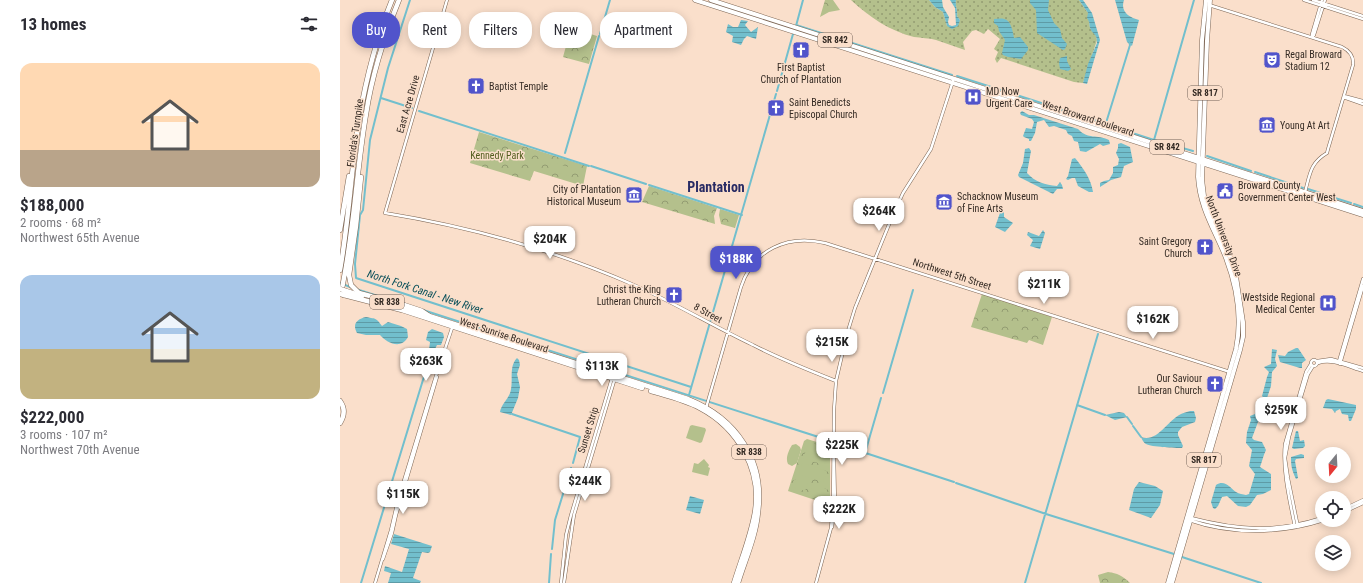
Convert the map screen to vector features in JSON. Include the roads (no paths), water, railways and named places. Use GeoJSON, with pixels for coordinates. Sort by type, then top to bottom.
{"type":"FeatureCollection","features":[{"type":"Feature","properties":{"kind":"highway","name":"Florida's Turnpike"},"geometry":{"type":"LineString","coordinates":[[340,270],[359,120],[366,84],[378,38],[392,0]]}},
{"type":"Feature","properties":{"kind":"highway","name":"Florida's Turnpike"},"geometry":{"type":"LineString","coordinates":[[342,292],[364,128],[376,65],[398,0]]}},
{"type":"Feature","properties":{"kind":"highway"},"geometry":{"type":"LineString","coordinates":[[364,128],[366,134],[350,281],[354,289],[357,291],[422,311],[428,315]]}},
{"type":"Feature","properties":{"kind":"highway"},"geometry":{"type":"LineString","coordinates":[[340,230],[349,175],[353,167]]}},
{"type":"Feature","properties":{"kind":"highway","name":"West Sunrise Boulevard"},"geometry":{"type":"LineString","coordinates":[[342,292],[428,315],[453,326],[495,341],[523,350],[572,362],[614,378]]}},
{"type":"Feature","properties":{"kind":"highway","name":"West Sunrise Boulevard"},"geometry":{"type":"LineString","coordinates":[[342,292],[507,341],[540,354],[707,406],[732,428],[747,448],[755,468],[759,500],[758,514],[738,583]]}},
{"type":"Feature","properties":{"kind":"highway"},"geometry":{"type":"LineString","coordinates":[[495,341],[507,341]]}},
{"type":"Feature","properties":{"kind":"highway"},"geometry":{"type":"LineString","coordinates":[[340,401],[344,413],[340,421]]}},
{"type":"Feature","properties":{"kind":"highway"},"geometry":{"type":"LineString","coordinates":[[340,404],[342,410],[340,421]]}},
{"type":"Feature","properties":{"kind":"highway","name":"West Sunrise Boulevard"},"geometry":{"type":"LineString","coordinates":[[707,406],[740,443],[756,478],[755,513],[734,583]]}},
{"type":"Feature","properties":{"kind":"highway"},"geometry":{"type":"LineString","coordinates":[[719,421],[722,421],[729,428],[732,428]]}},
{"type":"Feature","properties":{"kind":"main road","name":"West Broward Boulevard"},"geometry":{"type":"LineString","coordinates":[[697,0],[742,15],[763,19],[782,25],[785,24],[933,72],[1002,99],[1201,160]]}},
{"type":"Feature","properties":{"kind":"main road","name":"West Broward Boulevard"},"geometry":{"type":"LineString","coordinates":[[711,0],[808,36],[913,70],[1028,102],[1363,215]]}},
{"type":"Feature","properties":{"kind":"main road","name":"SR 817"},"geometry":{"type":"LineString","coordinates":[[1207,3],[1210,0]]}},
{"type":"Feature","properties":{"kind":"main road","name":"North University Drive"},"geometry":{"type":"LineString","coordinates":[[1172,583],[1214,425],[1243,337],[1242,311],[1234,264],[1207,207],[1204,196],[1201,160],[1201,94],[1203,29],[1207,3]]}},
{"type":"Feature","properties":{"kind":"main road","name":"North University Drive"},"geometry":{"type":"LineString","coordinates":[[1168,583],[1217,431],[1239,335],[1239,317],[1230,270],[1224,260],[1199,192],[1204,118],[1207,3]]}},
{"type":"Feature","properties":{"kind":"main road"},"geometry":{"type":"LineString","coordinates":[[1203,29],[1203,61],[1206,66]]}},
{"type":"Feature","properties":{"kind":"main road"},"geometry":{"type":"LineString","coordinates":[[808,36],[814,34]]}},
{"type":"Feature","properties":{"kind":"main road"},"geometry":{"type":"LineString","coordinates":[[913,70],[918,69],[930,73],[933,72]]}},
{"type":"Feature","properties":{"kind":"main road"},"geometry":{"type":"LineString","coordinates":[[1201,94],[1203,99],[1204,118]]}},
{"type":"Feature","properties":{"kind":"main road"},"geometry":{"type":"LineString","coordinates":[[1002,99],[1006,98],[1024,104],[1028,102]]}},
{"type":"Feature","properties":{"kind":"main road"},"geometry":{"type":"LineString","coordinates":[[1084,125],[1090,123]]}},
{"type":"Feature","properties":{"kind":"main road","name":"West Broward Boulevard"},"geometry":{"type":"LineString","coordinates":[[1304,194],[1363,211]]}},
{"type":"Feature","properties":{"kind":"main road"},"geometry":{"type":"LineString","coordinates":[[1209,222],[1215,225]]}},
{"type":"Feature","properties":{"kind":"main road"},"geometry":{"type":"LineString","coordinates":[[1214,425],[1217,431]]}},
{"type":"Feature","properties":{"kind":"street","name":"East Acre Drive"},"geometry":{"type":"LineString","coordinates":[[385,213],[447,0]]}},
{"type":"Feature","properties":{"kind":"street"},"geometry":{"type":"LineString","coordinates":[[1304,0],[1323,3]]}},
{"type":"Feature","properties":{"kind":"street"},"geometry":{"type":"LineString","coordinates":[[1313,0],[1363,17]]}},
{"type":"Feature","properties":{"kind":"street"},"geometry":{"type":"LineString","coordinates":[[1207,3],[1342,47],[1352,57],[1353,66],[1327,153],[1319,157],[1312,166],[1304,194]]}},
{"type":"Feature","properties":{"kind":"street"},"geometry":{"type":"LineString","coordinates":[[1312,37],[1323,3]]}},
{"type":"Feature","properties":{"kind":"street"},"geometry":{"type":"LineString","coordinates":[[816,583],[829,534],[831,532],[835,505],[833,448],[834,410],[836,381],[841,353],[851,319],[903,194],[931,149],[953,81]]}},
{"type":"Feature","properties":{"kind":"street"},"geometry":{"type":"LineString","coordinates":[[1344,96],[1346,98],[1362,102]]}},
{"type":"Feature","properties":{"kind":"street","name":"8 Street"},"geometry":{"type":"LineString","coordinates":[[385,213],[436,222],[484,233],[569,258],[655,294],[728,333],[794,364],[836,381]]}},
{"type":"Feature","properties":{"kind":"street","name":"Northwest 5th Street"},"geometry":{"type":"LineString","coordinates":[[707,406],[744,280],[751,267],[762,255],[776,246],[794,241],[811,240],[825,242],[1231,372]]}},
{"type":"Feature","properties":{"kind":"street"},"geometry":{"type":"LineString","coordinates":[[1340,362],[1363,279]]}},
{"type":"Feature","properties":{"kind":"street"},"geometry":{"type":"LineString","coordinates":[[1340,362],[1363,286]]}},
{"type":"Feature","properties":{"kind":"street"},"geometry":{"type":"LineString","coordinates":[[375,583],[380,564],[390,540],[396,515],[437,380],[436,377],[453,326]]}},
{"type":"Feature","properties":{"kind":"street"},"geometry":{"type":"LineString","coordinates":[[1312,365],[1316,365],[1317,362],[1327,359],[1362,370]]}},
{"type":"Feature","properties":{"kind":"street"},"geometry":{"type":"LineString","coordinates":[[1296,526],[1286,469],[1286,453],[1289,437],[1312,365],[1312,360],[1317,362]]}},
{"type":"Feature","properties":{"kind":"street","name":"Sunset Strip"},"geometry":{"type":"LineString","coordinates":[[564,583],[569,538],[574,515],[614,378]]}},
{"type":"Feature","properties":{"kind":"street"},"geometry":{"type":"LineString","coordinates":[[1351,506],[1363,500]]}},
{"type":"Feature","properties":{"kind":"street"},"geometry":{"type":"LineString","coordinates":[[1351,509],[1363,503]]}},
{"type":"Feature","properties":{"kind":"street"},"geometry":{"type":"LineString","coordinates":[[1189,519],[1239,528],[1296,526],[1315,522]]}},
{"type":"Feature","properties":{"kind":"street"},"geometry":{"type":"LineString","coordinates":[[1296,526],[1315,520]]}},
{"type":"Feature","properties":{"kind":"street","name":"Sunset Strip"},"geometry":{"type":"LineString","coordinates":[[561,583],[565,568]]}},
{"type":"Feature","properties":{"kind":"water"},"geometry":{"type":"Polygon","coordinates":[[[929,0],[942,0],[943,7],[949,17],[949,25],[952,26],[956,25],[955,8],[950,0],[956,0],[957,16],[960,20],[958,26],[952,29],[947,26],[943,12],[935,7],[929,0]]]}},
{"type":"Feature","properties":{"kind":"water"},"geometry":{"type":"Polygon","coordinates":[[[1030,0],[1049,0],[1048,10],[1054,23],[1060,29],[1062,38],[1067,44],[1065,49],[1063,50],[1037,33],[1036,10],[1030,3],[1030,0]]]}},
{"type":"Feature","properties":{"kind":"water"},"geometry":{"type":"Polygon","coordinates":[[[1079,0],[1083,0],[1092,13],[1100,40],[1087,84],[1083,83],[1097,40],[1090,28],[1087,18],[1088,13],[1079,0]]]}},
{"type":"Feature","properties":{"kind":"water"},"geometry":{"type":"Polygon","coordinates":[[[1115,0],[1124,0],[1124,11],[1139,20],[1132,46],[1127,42],[1115,0]]]}},
{"type":"Feature","properties":{"kind":"water"},"geometry":{"type":"Polygon","coordinates":[[[994,19],[1006,20],[1011,27],[1014,38],[1020,37],[1028,47],[1028,50],[1021,59],[1003,55],[1002,53],[1005,40],[999,31],[998,26],[994,23],[994,19]]]}},
{"type":"Feature","properties":{"kind":"water"},"geometry":{"type":"Polygon","coordinates":[[[741,20],[748,21],[745,25],[751,32],[758,27],[756,39],[747,36],[741,45],[732,42],[733,36],[726,32],[728,24],[733,27],[738,27],[741,20]]]}},
{"type":"Feature","properties":{"kind":"water"},"geometry":{"type":"Polygon","coordinates":[[[1067,56],[1067,61],[1071,69],[1068,71],[1060,69],[1059,63],[1060,58],[1067,56]]]}},
{"type":"Feature","properties":{"kind":"water"},"geometry":{"type":"Polygon","coordinates":[[[1022,111],[1029,115],[1034,115],[1078,129],[1085,135],[1105,138],[1109,140],[1110,144],[1103,146],[1100,144],[1086,152],[1080,151],[1078,142],[1074,141],[1072,136],[1068,134],[1066,130],[1054,126],[1049,127],[1044,120],[1037,122],[1035,133],[1031,141],[1029,141],[1029,139],[1023,136],[1026,128],[1032,129],[1034,122],[1032,119],[1021,115],[1020,113],[1022,111]]]}},
{"type":"Feature","properties":{"kind":"water"},"geometry":{"type":"Polygon","coordinates":[[[1121,143],[1130,147],[1133,162],[1124,166],[1121,177],[1111,180],[1100,187],[1100,183],[1109,180],[1113,173],[1113,167],[1118,165],[1119,159],[1116,153],[1118,144],[1121,143]]]}},
{"type":"Feature","properties":{"kind":"water"},"geometry":{"type":"Polygon","coordinates":[[[1029,148],[1031,151],[1027,173],[1033,179],[1044,184],[1057,186],[1060,182],[1063,189],[1057,189],[1053,194],[1019,177],[1018,175],[1023,163],[1025,149],[1029,148]]]}},
{"type":"Feature","properties":{"kind":"water"},"geometry":{"type":"Polygon","coordinates":[[[1075,158],[1087,174],[1093,192],[1089,192],[1078,186],[1075,178],[1068,180],[1066,179],[1072,159],[1075,158]]]}},
{"type":"Feature","properties":{"kind":"water"},"geometry":{"type":"Polygon","coordinates":[[[1001,210],[1004,213],[1004,217],[1013,223],[1005,232],[995,227],[1001,210]]]}},
{"type":"Feature","properties":{"kind":"water"},"geometry":{"type":"Polygon","coordinates":[[[1043,230],[1045,233],[1040,249],[1030,246],[1033,240],[1027,235],[1028,232],[1039,236],[1043,230]]]}},
{"type":"Feature","properties":{"kind":"water"},"geometry":{"type":"Polygon","coordinates":[[[366,317],[376,319],[382,326],[388,322],[401,326],[407,329],[408,337],[402,343],[394,344],[386,341],[380,335],[366,335],[357,333],[355,327],[356,322],[366,317]]]}},
{"type":"Feature","properties":{"kind":"water"},"geometry":{"type":"Polygon","coordinates":[[[432,329],[443,333],[444,337],[441,345],[437,345],[434,351],[429,350],[430,342],[426,340],[428,332],[432,329]]]}},
{"type":"Feature","properties":{"kind":"water"},"geometry":{"type":"Polygon","coordinates":[[[1298,348],[1306,360],[1302,363],[1302,368],[1280,362],[1278,355],[1285,356],[1288,352],[1298,348]]]}},
{"type":"Feature","properties":{"kind":"water"},"geometry":{"type":"Polygon","coordinates":[[[1272,349],[1277,350],[1275,359],[1277,366],[1272,372],[1271,386],[1266,401],[1268,404],[1261,414],[1252,438],[1262,442],[1266,450],[1260,467],[1271,474],[1271,490],[1257,495],[1250,505],[1246,507],[1238,506],[1227,496],[1222,497],[1215,509],[1213,508],[1211,502],[1216,485],[1219,483],[1227,485],[1238,493],[1246,495],[1249,494],[1255,474],[1249,466],[1252,450],[1246,443],[1247,432],[1251,420],[1250,416],[1255,414],[1263,397],[1262,396],[1269,372],[1264,367],[1271,364],[1272,349]]]}},
{"type":"Feature","properties":{"kind":"water"},"geometry":{"type":"Polygon","coordinates":[[[517,358],[520,365],[517,374],[520,387],[518,398],[511,415],[500,412],[510,392],[512,385],[512,369],[517,358]]]}},
{"type":"Feature","properties":{"kind":"water"},"geometry":{"type":"Polygon","coordinates":[[[1328,399],[1356,405],[1351,421],[1349,421],[1348,415],[1342,414],[1340,409],[1335,413],[1332,409],[1323,408],[1326,400],[1328,399]]]}},
{"type":"Feature","properties":{"kind":"water"},"geometry":{"type":"Polygon","coordinates":[[[1190,411],[1194,411],[1196,418],[1195,422],[1182,427],[1178,432],[1183,446],[1182,448],[1153,446],[1146,444],[1142,440],[1141,437],[1152,437],[1176,417],[1190,411]]]}},
{"type":"Feature","properties":{"kind":"water"},"geometry":{"type":"Polygon","coordinates":[[[1119,412],[1124,413],[1127,417],[1115,420],[1105,415],[1119,412]]]}},
{"type":"Feature","properties":{"kind":"water"},"geometry":{"type":"Polygon","coordinates":[[[1296,431],[1298,431],[1300,441],[1304,440],[1305,446],[1303,448],[1292,448],[1296,431]]]}},
{"type":"Feature","properties":{"kind":"water"},"geometry":{"type":"Polygon","coordinates":[[[1301,454],[1304,455],[1304,458],[1296,459],[1295,461],[1298,478],[1296,479],[1292,468],[1291,457],[1301,454]]]}},
{"type":"Feature","properties":{"kind":"water"},"geometry":{"type":"Polygon","coordinates":[[[1139,482],[1155,486],[1163,491],[1160,505],[1151,518],[1129,510],[1134,489],[1139,482]]]}},
{"type":"Feature","properties":{"kind":"water"},"geometry":{"type":"Polygon","coordinates":[[[690,496],[704,500],[700,514],[686,510],[690,496]]]}},
{"type":"Feature","properties":{"kind":"water"},"geometry":{"type":"Polygon","coordinates":[[[394,534],[432,546],[430,552],[422,552],[413,578],[421,581],[420,583],[388,583],[391,573],[384,571],[385,566],[402,572],[409,549],[391,544],[394,534]]]}},
{"type":"Feature","properties":{"kind":"waterway","name":"North Fork Canal - New River"},"geometry":{"type":"LineString","coordinates":[[410,0],[388,68],[370,140],[363,210],[360,215],[355,264],[356,278],[691,387]]}},
{"type":"Feature","properties":{"kind":"waterway"},"geometry":{"type":"LineString","coordinates":[[606,12],[610,0]]}},
{"type":"Feature","properties":{"kind":"waterway"},"geometry":{"type":"LineString","coordinates":[[796,26],[803,0]]}},
{"type":"Feature","properties":{"kind":"waterway"},"geometry":{"type":"LineString","coordinates":[[1154,140],[1194,0]]}},
{"type":"Feature","properties":{"kind":"waterway"},"geometry":{"type":"LineString","coordinates":[[796,25],[952,75]]}},
{"type":"Feature","properties":{"kind":"waterway"},"geometry":{"type":"LineString","coordinates":[[777,91],[793,34]]}},
{"type":"Feature","properties":{"kind":"waterway"},"geometry":{"type":"LineString","coordinates":[[565,153],[599,36]]}},
{"type":"Feature","properties":{"kind":"waterway"},"geometry":{"type":"LineString","coordinates":[[1106,123],[1130,45],[1129,41]]}},
{"type":"Feature","properties":{"kind":"waterway"},"geometry":{"type":"LineString","coordinates":[[957,76],[1116,127]]}},
{"type":"Feature","properties":{"kind":"waterway"},"geometry":{"type":"LineString","coordinates":[[689,395],[776,94]]}},
{"type":"Feature","properties":{"kind":"waterway"},"geometry":{"type":"LineString","coordinates":[[381,98],[412,108]]}},
{"type":"Feature","properties":{"kind":"waterway"},"geometry":{"type":"LineString","coordinates":[[419,111],[589,166]]}},
{"type":"Feature","properties":{"kind":"waterway"},"geometry":{"type":"LineString","coordinates":[[1123,130],[1193,151]]}},
{"type":"Feature","properties":{"kind":"waterway"},"geometry":{"type":"LineString","coordinates":[[1207,156],[1251,171]]}},
{"type":"Feature","properties":{"kind":"waterway"},"geometry":{"type":"LineString","coordinates":[[591,166],[646,184]]}},
{"type":"Feature","properties":{"kind":"waterway"},"geometry":{"type":"LineString","coordinates":[[1255,172],[1303,188]]}},
{"type":"Feature","properties":{"kind":"waterway"},"geometry":{"type":"LineString","coordinates":[[649,185],[742,215]]}},
{"type":"Feature","properties":{"kind":"waterway"},"geometry":{"type":"LineString","coordinates":[[1308,189],[1333,197]]}},
{"type":"Feature","properties":{"kind":"waterway"},"geometry":{"type":"LineString","coordinates":[[1335,198],[1351,203]]}},
{"type":"Feature","properties":{"kind":"waterway"},"geometry":{"type":"LineString","coordinates":[[1354,204],[1363,207]]}},
{"type":"Feature","properties":{"kind":"waterway"},"geometry":{"type":"LineString","coordinates":[[340,283],[350,287]]}},
{"type":"Feature","properties":{"kind":"waterway"},"geometry":{"type":"LineString","coordinates":[[356,289],[381,297]]}},
{"type":"Feature","properties":{"kind":"waterway"},"geometry":{"type":"LineString","coordinates":[[883,393],[913,290]]}},
{"type":"Feature","properties":{"kind":"waterway"},"geometry":{"type":"LineString","coordinates":[[423,310],[831,441]]}},
{"type":"Feature","properties":{"kind":"waterway"},"geometry":{"type":"LineString","coordinates":[[1025,583],[1098,334]]}},
{"type":"Feature","properties":{"kind":"waterway"},"geometry":{"type":"LineString","coordinates":[[361,583],[426,370]]}},
{"type":"Feature","properties":{"kind":"waterway"},"geometry":{"type":"LineString","coordinates":[[865,453],[881,398]]}},
{"type":"Feature","properties":{"kind":"waterway"},"geometry":{"type":"LineString","coordinates":[[1077,405],[1105,415]]}},
{"type":"Feature","properties":{"kind":"waterway"},"geometry":{"type":"LineString","coordinates":[[512,414],[580,437],[573,463]]}},
{"type":"Feature","properties":{"kind":"waterway"},"geometry":{"type":"LineString","coordinates":[[1127,417],[1132,424]]}},
{"type":"Feature","properties":{"kind":"waterway"},"geometry":{"type":"LineString","coordinates":[[1133,426],[1141,437]]}},
{"type":"Feature","properties":{"kind":"waterway"},"geometry":{"type":"LineString","coordinates":[[835,443],[954,482]]}},
{"type":"Feature","properties":{"kind":"waterway"},"geometry":{"type":"LineString","coordinates":[[552,549],[555,520],[571,468]]}},
{"type":"Feature","properties":{"kind":"waterway"},"geometry":{"type":"LineString","coordinates":[[956,483],[1046,514],[1174,554]]}},
{"type":"Feature","properties":{"kind":"waterway"},"geometry":{"type":"LineString","coordinates":[[549,583],[551,554]]}},
{"type":"Feature","properties":{"kind":"waterway"},"geometry":{"type":"LineString","coordinates":[[1182,557],[1261,583]]}},
{"type":"Feature","properties":{"kind":"place","name":"First Baptist Church of Plantation"},"geometry":{"type":"Point","coordinates":[801,50]}},
{"type":"Feature","properties":{"kind":"place","name":"Regal Broward Stadium 12"},"geometry":{"type":"Point","coordinates":[1272,60]}},
{"type":"Feature","properties":{"kind":"place","name":"Baptist Temple"},"geometry":{"type":"Point","coordinates":[476,86]}},
{"type":"Feature","properties":{"kind":"place","name":"MD Now Urgent Care"},"geometry":{"type":"Point","coordinates":[973,97]}},
{"type":"Feature","properties":{"kind":"place","name":"Saint Benedicts Episcopal Church"},"geometry":{"type":"Point","coordinates":[776,108]}},
{"type":"Feature","properties":{"kind":"place","name":"Young At Art"},"geometry":{"type":"Point","coordinates":[1267,125]}},
{"type":"Feature","properties":{"kind":"place","name":"Broward County Government Center West"},"geometry":{"type":"Point","coordinates":[1225,191]}},
{"type":"Feature","properties":{"kind":"place","name":"City of Plantation Historical Museum"},"geometry":{"type":"Point","coordinates":[634,195]}},
{"type":"Feature","properties":{"kind":"place","name":"Schacknow Museum of Fine Arts"},"geometry":{"type":"Point","coordinates":[944,202]}},
{"type":"Feature","properties":{"kind":"place","name":"Saint Gregory Church"},"geometry":{"type":"Point","coordinates":[1205,247]}},
{"type":"Feature","properties":{"kind":"place","name":"Christ the King Lutheran Church"},"geometry":{"type":"Point","coordinates":[674,295]}},
{"type":"Feature","properties":{"kind":"place","name":"Westside Regional Medical Center"},"geometry":{"type":"Point","coordinates":[1328,303]}},
{"type":"Feature","properties":{"kind":"place","name":"Our Saviour Lutheran Church"},"geometry":{"type":"Point","coordinates":[1215,384]}},
{"type":"Feature","properties":{"kind":"district","name":"Plantation"},"geometry":{"type":"Point","coordinates":[716,187]}},
{"type":"Feature","properties":{"kind":"park label","name":"Kennedy Park"},"geometry":{"type":"Point","coordinates":[497,155]}}]}
